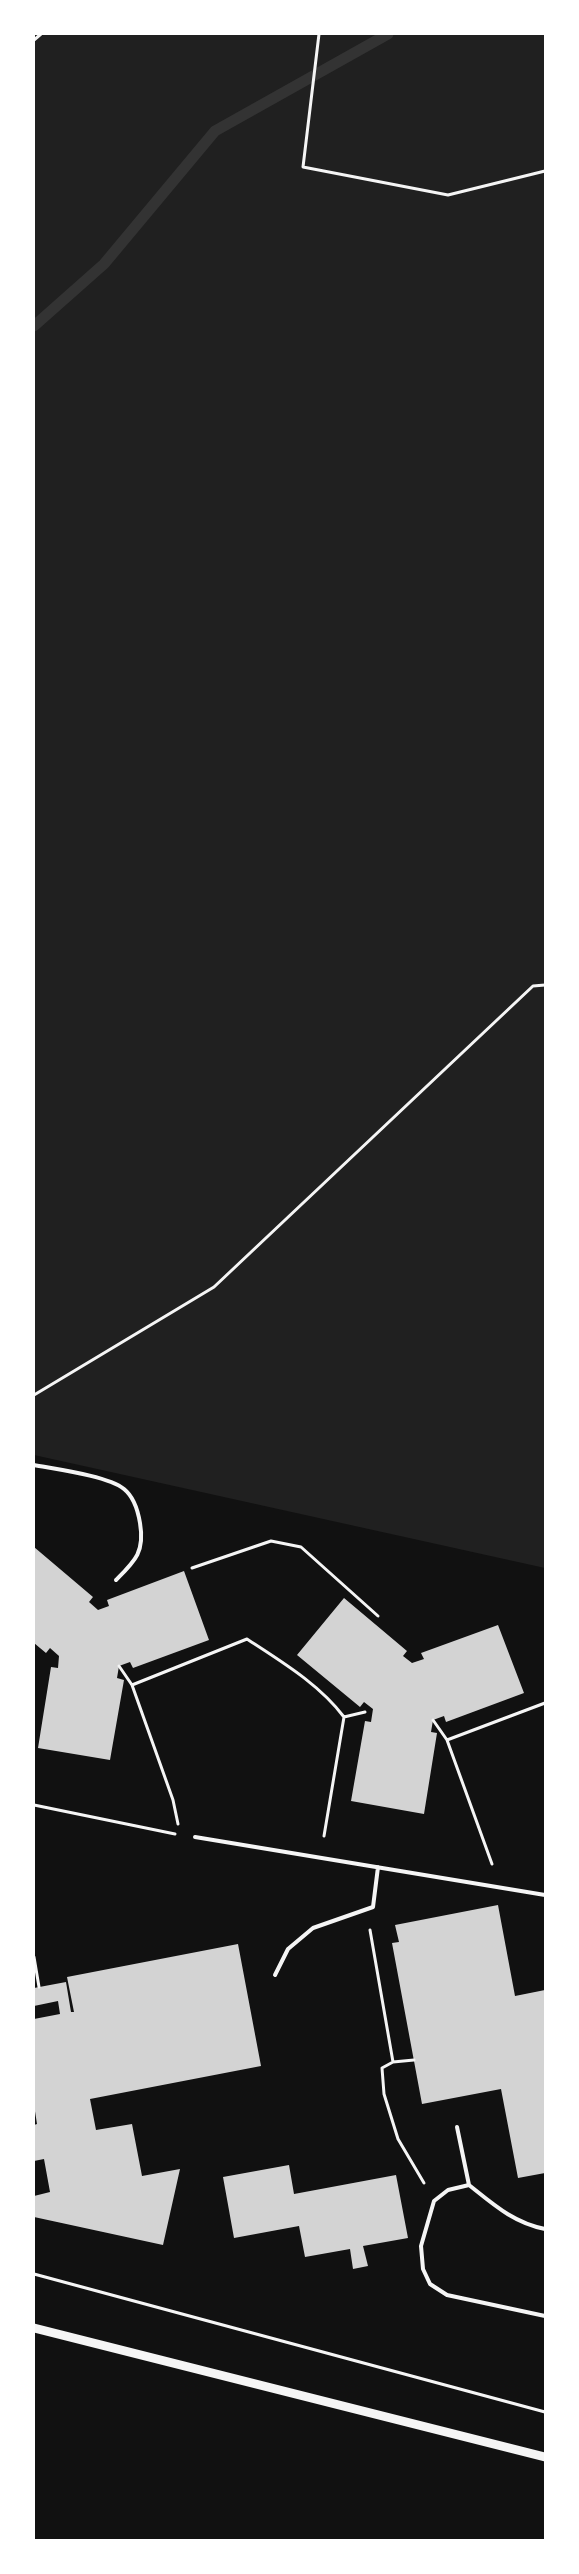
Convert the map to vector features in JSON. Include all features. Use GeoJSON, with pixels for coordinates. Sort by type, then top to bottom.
{"type":"FeatureCollection","features":[{"type":"Feature","properties":{"kind":"street"},"geometry":{"type":"LineString","coordinates":[[34,2328],[545,2457]]}},
{"type":"Feature","properties":{"kind":"lane"},"geometry":{"type":"LineString","coordinates":[[34,1464],[102,1480],[124,1489],[138,1509],[142,1532],[137,1560],[116,1580]]}},
{"type":"Feature","properties":{"kind":"lane"},"geometry":{"type":"LineString","coordinates":[[195,1837],[545,1895]]}},
{"type":"Feature","properties":{"kind":"lane"},"geometry":{"type":"LineString","coordinates":[[275,1976],[288,1949],[313,1928],[373,1907],[378,1867]]}},
{"type":"Feature","properties":{"kind":"lane"},"geometry":{"type":"LineString","coordinates":[[457,2127],[469,2185],[508,2217],[528,2226],[545,2229]]}},
{"type":"Feature","properties":{"kind":"lane"},"geometry":{"type":"LineString","coordinates":[[469,2185],[448,2190],[434,2202],[421,2246],[423,2269],[430,2284],[447,2295],[545,2316]]}},
{"type":"Feature","properties":{"kind":"path"},"geometry":{"type":"LineString","coordinates":[[34,40],[41,34]]}},
{"type":"Feature","properties":{"kind":"path"},"geometry":{"type":"LineString","coordinates":[[319,34],[303,167],[448,196],[545,171]]}},
{"type":"Feature","properties":{"kind":"path"},"geometry":{"type":"LineString","coordinates":[[34,1395],[214,1287],[533,986],[545,985]]}},
{"type":"Feature","properties":{"kind":"path"},"geometry":{"type":"LineString","coordinates":[[192,1568],[271,1541],[301,1548],[378,1616]]}},
{"type":"Feature","properties":{"kind":"path"},"geometry":{"type":"LineString","coordinates":[[132,1685],[247,1639],[298,1672],[334,1704],[344,1717],[320,1859]]}},
{"type":"Feature","properties":{"kind":"path"},"geometry":{"type":"LineString","coordinates":[[34,1805],[178,1834],[173,1800],[132,1685],[119,1666]]}},
{"type":"Feature","properties":{"kind":"path"},"geometry":{"type":"LineString","coordinates":[[447,1740],[545,1703]]}},
{"type":"Feature","properties":{"kind":"path"},"geometry":{"type":"LineString","coordinates":[[344,1717],[365,1712]]}},
{"type":"Feature","properties":{"kind":"path"},"geometry":{"type":"LineString","coordinates":[[433,1720],[447,1740],[501,1888]]}},
{"type":"Feature","properties":{"kind":"path"},"geometry":{"type":"LineString","coordinates":[[373,1907],[370,1936],[393,2062]]}},
{"type":"Feature","properties":{"kind":"path"},"geometry":{"type":"LineString","coordinates":[[34,1957],[39,1987]]}},
{"type":"Feature","properties":{"kind":"path"},"geometry":{"type":"LineString","coordinates":[[414,2060],[393,2062],[382,2068],[384,2094],[398,2139],[434,2202]]}},
{"type":"Feature","properties":{"kind":"path"},"geometry":{"type":"LineString","coordinates":[[34,2274],[545,2412]]}},
{"type":"Feature","properties":{"kind":"shaded area"},"geometry":{"type":"Polygon","coordinates":[[[34,34],[545,34],[545,1568],[34,1455],[34,34]]]}},
{"type":"Feature","properties":{"kind":"building"},"geometry":{"type":"Polygon","coordinates":[[[34,1547],[93,1597],[89,1602],[98,1610],[109,1606],[107,1600],[184,1571],[209,1640],[133,1668],[130,1662],[119,1666],[117,1678],[124,1680],[110,1760],[38,1748],[51,1667],[58,1668],[59,1656],[50,1648],[46,1653],[34,1643],[34,1547]]]}},
{"type":"Feature","properties":{"kind":"building"},"geometry":{"type":"Polygon","coordinates":[[[344,1598],[407,1651],[403,1656],[412,1663],[424,1659],[421,1653],[498,1625],[524,1693],[446,1722],[444,1716],[433,1720],[431,1732],[437,1733],[424,1814],[351,1801],[365,1721],[371,1722],[373,1709],[364,1702],[360,1707],[297,1655],[344,1598]]]}},
{"type":"Feature","properties":{"kind":"building"},"geometry":{"type":"Polygon","coordinates":[[[498,1905],[515,1996],[545,1990],[545,2173],[518,2178],[501,2089],[422,2104],[392,1943],[399,1942],[395,1925],[498,1905]]]}},
{"type":"Feature","properties":{"kind":"building"},"geometry":{"type":"Polygon","coordinates":[[[238,1944],[261,2066],[90,2099],[96,2130],[132,2124],[142,2176],[180,2169],[163,2245],[34,2217],[34,2196],[50,2192],[44,2159],[34,2161],[34,2125],[37,2124],[34,2105],[34,2019],[60,2014],[58,2001],[34,2006],[34,1988],[66,1982],[71,2012],[74,2012],[67,1977],[238,1944]]]}},
{"type":"Feature","properties":{"kind":"building"},"geometry":{"type":"Polygon","coordinates":[[[289,2165],[294,2194],[396,2175],[408,2238],[363,2246],[368,2266],[353,2269],[350,2249],[305,2257],[299,2226],[234,2238],[223,2177],[289,2165]]]}},
{"type":"Feature","properties":{"kind":"waterway"},"geometry":{"type":"LineString","coordinates":[[34,326],[104,264],[215,131],[388,34]]}}]}
